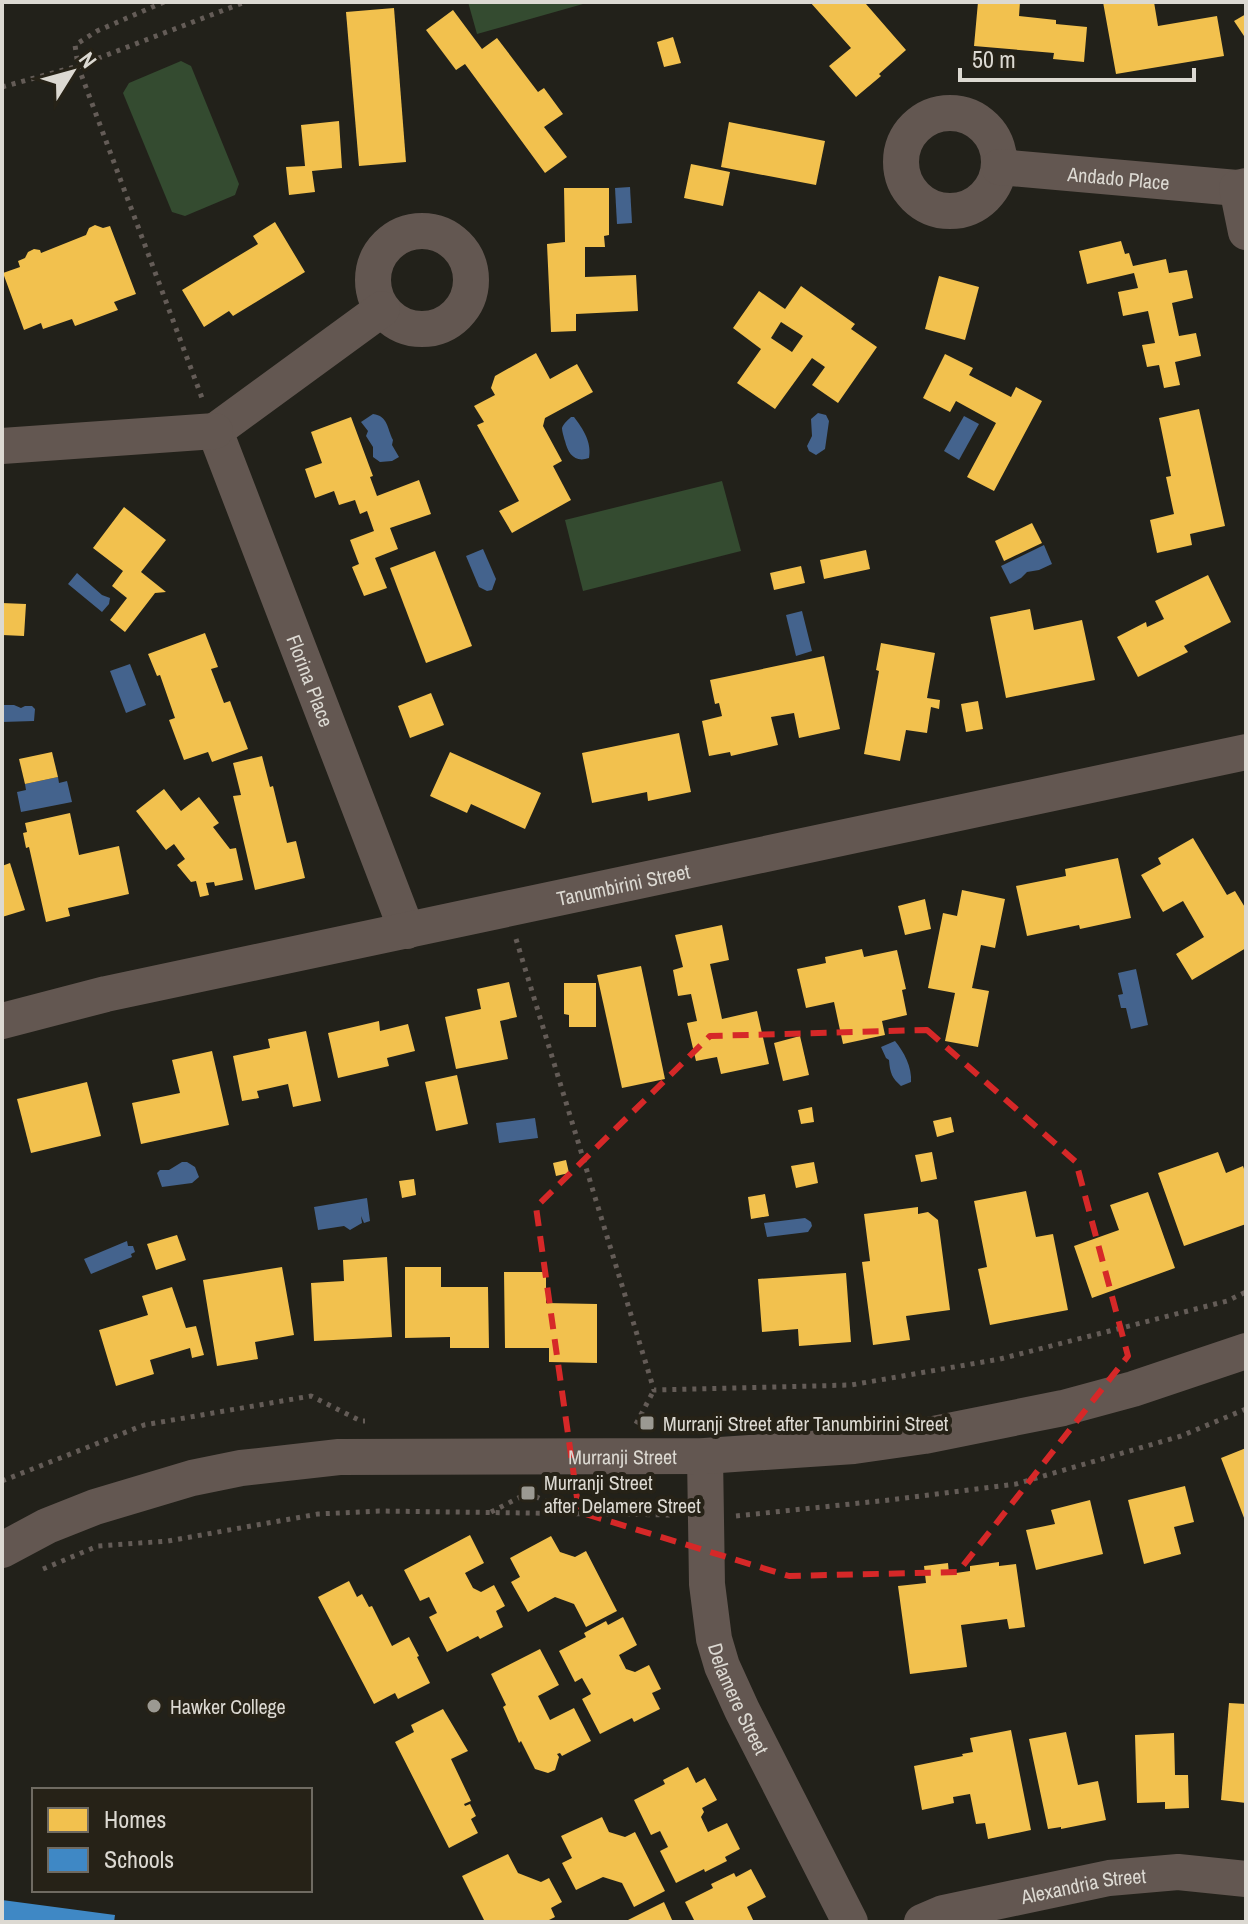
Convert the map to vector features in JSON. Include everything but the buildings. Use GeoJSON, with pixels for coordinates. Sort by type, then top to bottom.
{"type":"FeatureCollection","features":[{"type":"Feature","properties":{"kind":"street","name":"Andado Place"},"geometry":{"type":"LineString","coordinates":[[999,167],[1241,187],[1246,232]]}},
{"type":"Feature","properties":{"kind":"street"},"geometry":{"type":"LineString","coordinates":[[2,446],[215,431],[382,309]]}},
{"type":"Feature","properties":{"kind":"street","name":"Florina Place"},"geometry":{"type":"LineString","coordinates":[[215,431],[407,931]]}},
{"type":"Feature","properties":{"kind":"street","name":"Tanumbirini Street"},"geometry":{"type":"LineString","coordinates":[[2,1021],[106,994],[1246,752]]}},
{"type":"Feature","properties":{"kind":"street","name":"Murranji Street"},"geometry":{"type":"LineString","coordinates":[[2,1550],[47,1526],[95,1507],[192,1478],[241,1468],[339,1457],[705,1456],[854,1446],[924,1436],[1077,1404],[1133,1389],[1246,1351]]}},
{"type":"Feature","properties":{"kind":"street","name":"Delamere Street"},"geometry":{"type":"LineString","coordinates":[[705,1456],[707,1584],[714,1639],[722,1666],[850,1922]]}},
{"type":"Feature","properties":{"kind":"street","name":"Alexandria Street"},"geometry":{"type":"LineString","coordinates":[[922,1922],[943,1913],[1109,1878],[1178,1872],[1246,1879]]}},
{"type":"Feature","properties":{"kind":"path"},"geometry":{"type":"LineString","coordinates":[[164,2],[97,31],[75,45],[78,66],[215,431]]}},
{"type":"Feature","properties":{"kind":"path"},"geometry":{"type":"LineString","coordinates":[[2,87],[78,66],[245,2]]}},
{"type":"Feature","properties":{"kind":"path"},"geometry":{"type":"LineString","coordinates":[[507,909],[654,1390],[851,1385],[1000,1359],[1227,1301],[1246,1292]]}},
{"type":"Feature","properties":{"kind":"path"},"geometry":{"type":"LineString","coordinates":[[30,1575],[98,1546],[168,1541],[318,1514],[379,1511],[742,1516],[1016,1484],[1181,1436],[1246,1409]]}},
{"type":"Feature","properties":{"kind":"path"},"geometry":{"type":"LineString","coordinates":[[490,1513],[528,1493],[573,1514]]}},
{"type":"Feature","properties":{"kind":"highlighted area"},"geometry":{"type":"Polygon","coordinates":[[[927,1030],[1076,1162],[1128,1356],[958,1572],[789,1576],[579,1512],[536,1207],[710,1036],[927,1030]]]}},
{"type":"Feature","properties":{"kind":"green space"},"geometry":{"type":"Polygon","coordinates":[[[468,2],[590,2],[477,34],[468,2]]]}},
{"type":"Feature","properties":{"kind":"green space"},"geometry":{"type":"Polygon","coordinates":[[[181,61],[191,66],[239,184],[235,195],[185,216],[172,212],[123,93],[129,83],[181,61]]]}},
{"type":"Feature","properties":{"kind":"green space"},"geometry":{"type":"Polygon","coordinates":[[[722,481],[741,551],[583,591],[565,520],[722,481]]]}},
{"type":"Feature","properties":{"kind":"water"},"geometry":{"type":"Polygon","coordinates":[[[630,187],[632,223],[617,224],[615,188],[630,187]]]}},
{"type":"Feature","properties":{"kind":"water"},"geometry":{"type":"Polygon","coordinates":[[[818,413],[826,415],[829,421],[825,449],[816,455],[807,446],[812,436],[811,419],[818,413]]]}},
{"type":"Feature","properties":{"kind":"water"},"geometry":{"type":"Polygon","coordinates":[[[373,414],[382,417],[388,427],[392,445],[399,457],[392,461],[380,462],[373,457],[373,447],[366,436],[368,431],[361,422],[373,414]]]}},
{"type":"Feature","properties":{"kind":"water"},"geometry":{"type":"Polygon","coordinates":[[[964,416],[979,424],[959,460],[944,451],[964,416]]]}},
{"type":"Feature","properties":{"kind":"water"},"geometry":{"type":"Polygon","coordinates":[[[571,417],[586,436],[589,458],[576,458],[568,450],[562,428],[571,417]]]}},
{"type":"Feature","properties":{"kind":"water"},"geometry":{"type":"Polygon","coordinates":[[[1044,545],[1052,564],[1027,572],[1010,584],[1001,566],[1044,545]]]}},
{"type":"Feature","properties":{"kind":"water"},"geometry":{"type":"Polygon","coordinates":[[[483,549],[496,579],[492,590],[487,591],[479,587],[466,556],[483,549]]]}},
{"type":"Feature","properties":{"kind":"water"},"geometry":{"type":"Polygon","coordinates":[[[77,573],[102,595],[110,598],[102,612],[68,584],[77,573]]]}},
{"type":"Feature","properties":{"kind":"water"},"geometry":{"type":"Polygon","coordinates":[[[802,611],[812,651],[796,656],[786,615],[802,611]]]}},
{"type":"Feature","properties":{"kind":"water"},"geometry":{"type":"Polygon","coordinates":[[[130,664],[146,705],[126,713],[110,671],[130,664]]]}},
{"type":"Feature","properties":{"kind":"water"},"geometry":{"type":"Polygon","coordinates":[[[2,705],[32,706],[35,709],[34,721],[2,722],[2,705]]]}},
{"type":"Feature","properties":{"kind":"water"},"geometry":{"type":"Polygon","coordinates":[[[58,777],[59,783],[67,781],[72,802],[21,812],[17,792],[26,790],[25,784],[58,777]]]}},
{"type":"Feature","properties":{"kind":"water"},"geometry":{"type":"Polygon","coordinates":[[[1136,969],[1148,1025],[1131,1029],[1126,1008],[1121,1008],[1118,995],[1123,994],[1118,973],[1136,969]]]}},
{"type":"Feature","properties":{"kind":"water"},"geometry":{"type":"Polygon","coordinates":[[[895,1041],[907,1060],[911,1076],[911,1082],[901,1086],[892,1075],[889,1060],[881,1047],[895,1041]]]}},
{"type":"Feature","properties":{"kind":"water"},"geometry":{"type":"Polygon","coordinates":[[[535,1118],[538,1138],[499,1143],[496,1123],[535,1118]]]}},
{"type":"Feature","properties":{"kind":"water"},"geometry":{"type":"Polygon","coordinates":[[[182,1162],[195,1167],[199,1177],[192,1183],[162,1187],[157,1173],[182,1162]]]}},
{"type":"Feature","properties":{"kind":"water"},"geometry":{"type":"Polygon","coordinates":[[[367,1198],[370,1221],[364,1223],[361,1216],[362,1223],[350,1230],[344,1226],[318,1230],[314,1207],[367,1198]]]}},
{"type":"Feature","properties":{"kind":"water"},"geometry":{"type":"Polygon","coordinates":[[[805,1218],[812,1226],[808,1232],[767,1237],[764,1223],[805,1218]]]}},
{"type":"Feature","properties":{"kind":"water"},"geometry":{"type":"Polygon","coordinates":[[[127,1241],[135,1252],[131,1254],[132,1257],[91,1274],[84,1259],[127,1241]]]}},
{"type":"Feature","properties":{"kind":"place","name":"Murranji Street after Tanumbirini Street"},"geometry":{"type":"Point","coordinates":[647,1423]}},
{"type":"Feature","properties":{"kind":"place","name":"Murranji Street after Delamere Street"},"geometry":{"type":"Point","coordinates":[528,1493]}},
{"type":"Feature","properties":{"kind":"place","name":"Hawker College"},"geometry":{"type":"Point","coordinates":[154,1706]}}]}
